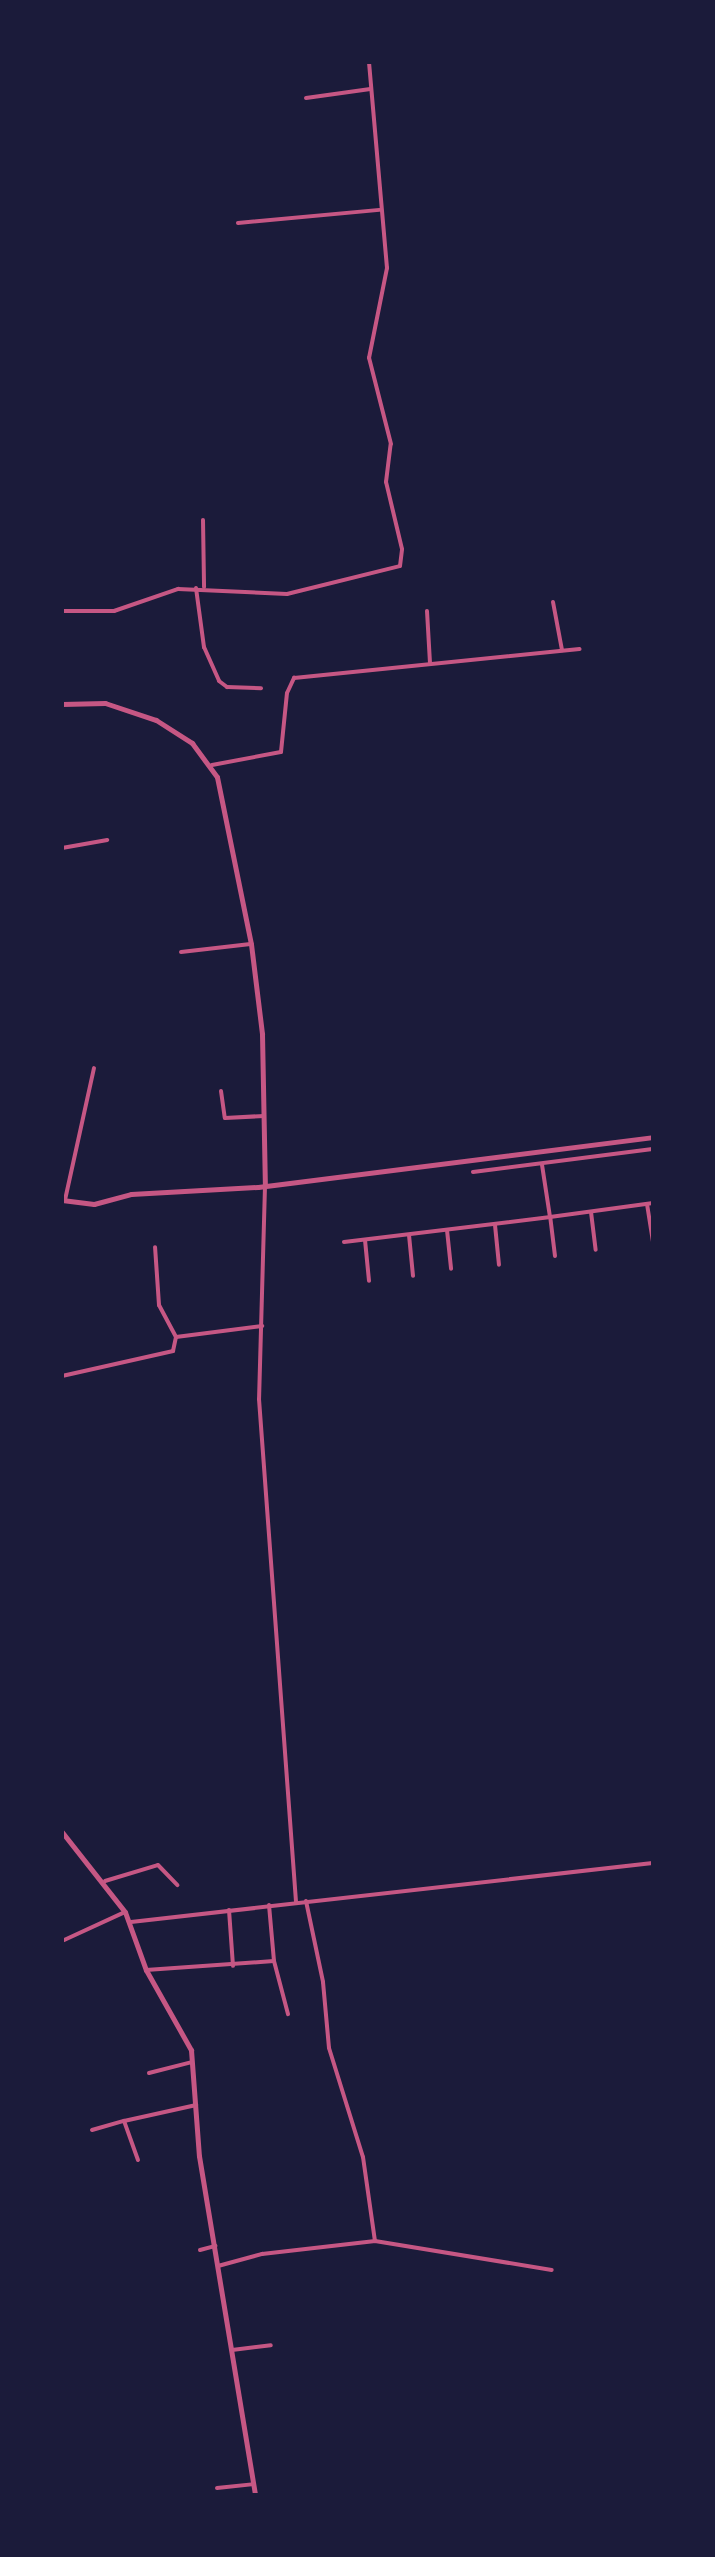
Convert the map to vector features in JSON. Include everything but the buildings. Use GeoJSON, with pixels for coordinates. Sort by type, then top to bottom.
{"type":"FeatureCollection","features":[{"type":"Feature","properties":{"kind":"street"},"geometry":{"type":"LineString","coordinates":[[62,611],[111,612],[170,590],[204,587],[287,594],[400,566],[402,549],[386,482],[392,446],[369,358],[387,268],[379,210],[369,62]]}},
{"type":"Feature","properties":{"kind":"street"},"geometry":{"type":"LineString","coordinates":[[306,98],[370,89]]}},
{"type":"Feature","properties":{"kind":"street"},"geometry":{"type":"LineString","coordinates":[[238,223],[379,210]]}},
{"type":"Feature","properties":{"kind":"street"},"geometry":{"type":"LineString","coordinates":[[203,520],[204,587]]}},
{"type":"Feature","properties":{"kind":"street"},"geometry":{"type":"LineString","coordinates":[[196,588],[204,647],[219,681],[227,687],[261,688]]}},
{"type":"Feature","properties":{"kind":"street"},"geometry":{"type":"LineString","coordinates":[[553,602],[562,650]]}},
{"type":"Feature","properties":{"kind":"street"},"geometry":{"type":"LineString","coordinates":[[427,611],[430,663]]}},
{"type":"Feature","properties":{"kind":"street"},"geometry":{"type":"LineString","coordinates":[[214,764],[281,752],[287,693],[294,678],[580,649]]}},
{"type":"Feature","properties":{"kind":"street"},"geometry":{"type":"LineString","coordinates":[[62,704],[105,703],[156,720],[192,743],[214,764],[251,944],[264,1053],[265,1185],[259,1399],[296,1902]]}},
{"type":"Feature","properties":{"kind":"street"},"geometry":{"type":"LineString","coordinates":[[62,848],[107,840]]}},
{"type":"Feature","properties":{"kind":"street"},"geometry":{"type":"LineString","coordinates":[[181,952],[251,944]]}},
{"type":"Feature","properties":{"kind":"street"},"geometry":{"type":"LineString","coordinates":[[94,1068],[64,1200],[94,1204],[131,1194],[265,1185],[653,1137]]}},
{"type":"Feature","properties":{"kind":"street"},"geometry":{"type":"LineString","coordinates":[[221,1091],[225,1118],[264,1116]]}},
{"type":"Feature","properties":{"kind":"street"},"geometry":{"type":"LineString","coordinates":[[473,1172],[653,1149]]}},
{"type":"Feature","properties":{"kind":"street"},"geometry":{"type":"LineString","coordinates":[[542,1165],[555,1256]]}},
{"type":"Feature","properties":{"kind":"street"},"geometry":{"type":"LineString","coordinates":[[344,1242],[650,1204],[653,1242]]}},
{"type":"Feature","properties":{"kind":"street"},"geometry":{"type":"LineString","coordinates":[[591,1212],[596,1250]]}},
{"type":"Feature","properties":{"kind":"street"},"geometry":{"type":"LineString","coordinates":[[495,1225],[499,1265]]}},
{"type":"Feature","properties":{"kind":"street"},"geometry":{"type":"LineString","coordinates":[[447,1230],[451,1269]]}},
{"type":"Feature","properties":{"kind":"street"},"geometry":{"type":"LineString","coordinates":[[409,1235],[413,1276]]}},
{"type":"Feature","properties":{"kind":"street"},"geometry":{"type":"LineString","coordinates":[[365,1240],[369,1281]]}},
{"type":"Feature","properties":{"kind":"street"},"geometry":{"type":"LineString","coordinates":[[155,1247],[159,1305],[176,1337]]}},
{"type":"Feature","properties":{"kind":"street"},"geometry":{"type":"LineString","coordinates":[[176,1337],[262,1326]]}},
{"type":"Feature","properties":{"kind":"street"},"geometry":{"type":"LineString","coordinates":[[62,1376],[167,1356],[176,1337]]}},
{"type":"Feature","properties":{"kind":"street"},"geometry":{"type":"LineString","coordinates":[[62,1832],[105,1881],[125,1912],[146,1970],[187,2037],[215,2246],[255,2495]]}},
{"type":"Feature","properties":{"kind":"street"},"geometry":{"type":"LineString","coordinates":[[131,1922],[653,1863]]}},
{"type":"Feature","properties":{"kind":"street"},"geometry":{"type":"LineString","coordinates":[[105,1881],[158,1865],[177,1885]]}},
{"type":"Feature","properties":{"kind":"street"},"geometry":{"type":"LineString","coordinates":[[306,1901],[323,1982],[329,2048],[363,2157],[375,2241]]}},
{"type":"Feature","properties":{"kind":"street"},"geometry":{"type":"LineString","coordinates":[[269,1905],[274,1961],[288,2014]]}},
{"type":"Feature","properties":{"kind":"street"},"geometry":{"type":"LineString","coordinates":[[229,1910],[233,1966]]}},
{"type":"Feature","properties":{"kind":"street"},"geometry":{"type":"LineString","coordinates":[[62,1941],[125,1912]]}},
{"type":"Feature","properties":{"kind":"street"},"geometry":{"type":"LineString","coordinates":[[146,1970],[274,1961]]}},
{"type":"Feature","properties":{"kind":"street"},"geometry":{"type":"LineString","coordinates":[[149,2073],[192,2062]]}},
{"type":"Feature","properties":{"kind":"street"},"geometry":{"type":"LineString","coordinates":[[92,2130],[196,2105]]}},
{"type":"Feature","properties":{"kind":"street"},"geometry":{"type":"LineString","coordinates":[[124,2121],[138,2160]]}},
{"type":"Feature","properties":{"kind":"street"},"geometry":{"type":"LineString","coordinates":[[218,2266],[262,2254],[375,2241],[552,2270]]}},
{"type":"Feature","properties":{"kind":"street"},"geometry":{"type":"LineString","coordinates":[[200,2250],[215,2246]]}},
{"type":"Feature","properties":{"kind":"street"},"geometry":{"type":"LineString","coordinates":[[232,2350],[271,2345]]}},
{"type":"Feature","properties":{"kind":"street"},"geometry":{"type":"LineString","coordinates":[[217,2488],[254,2484]]}}]}
